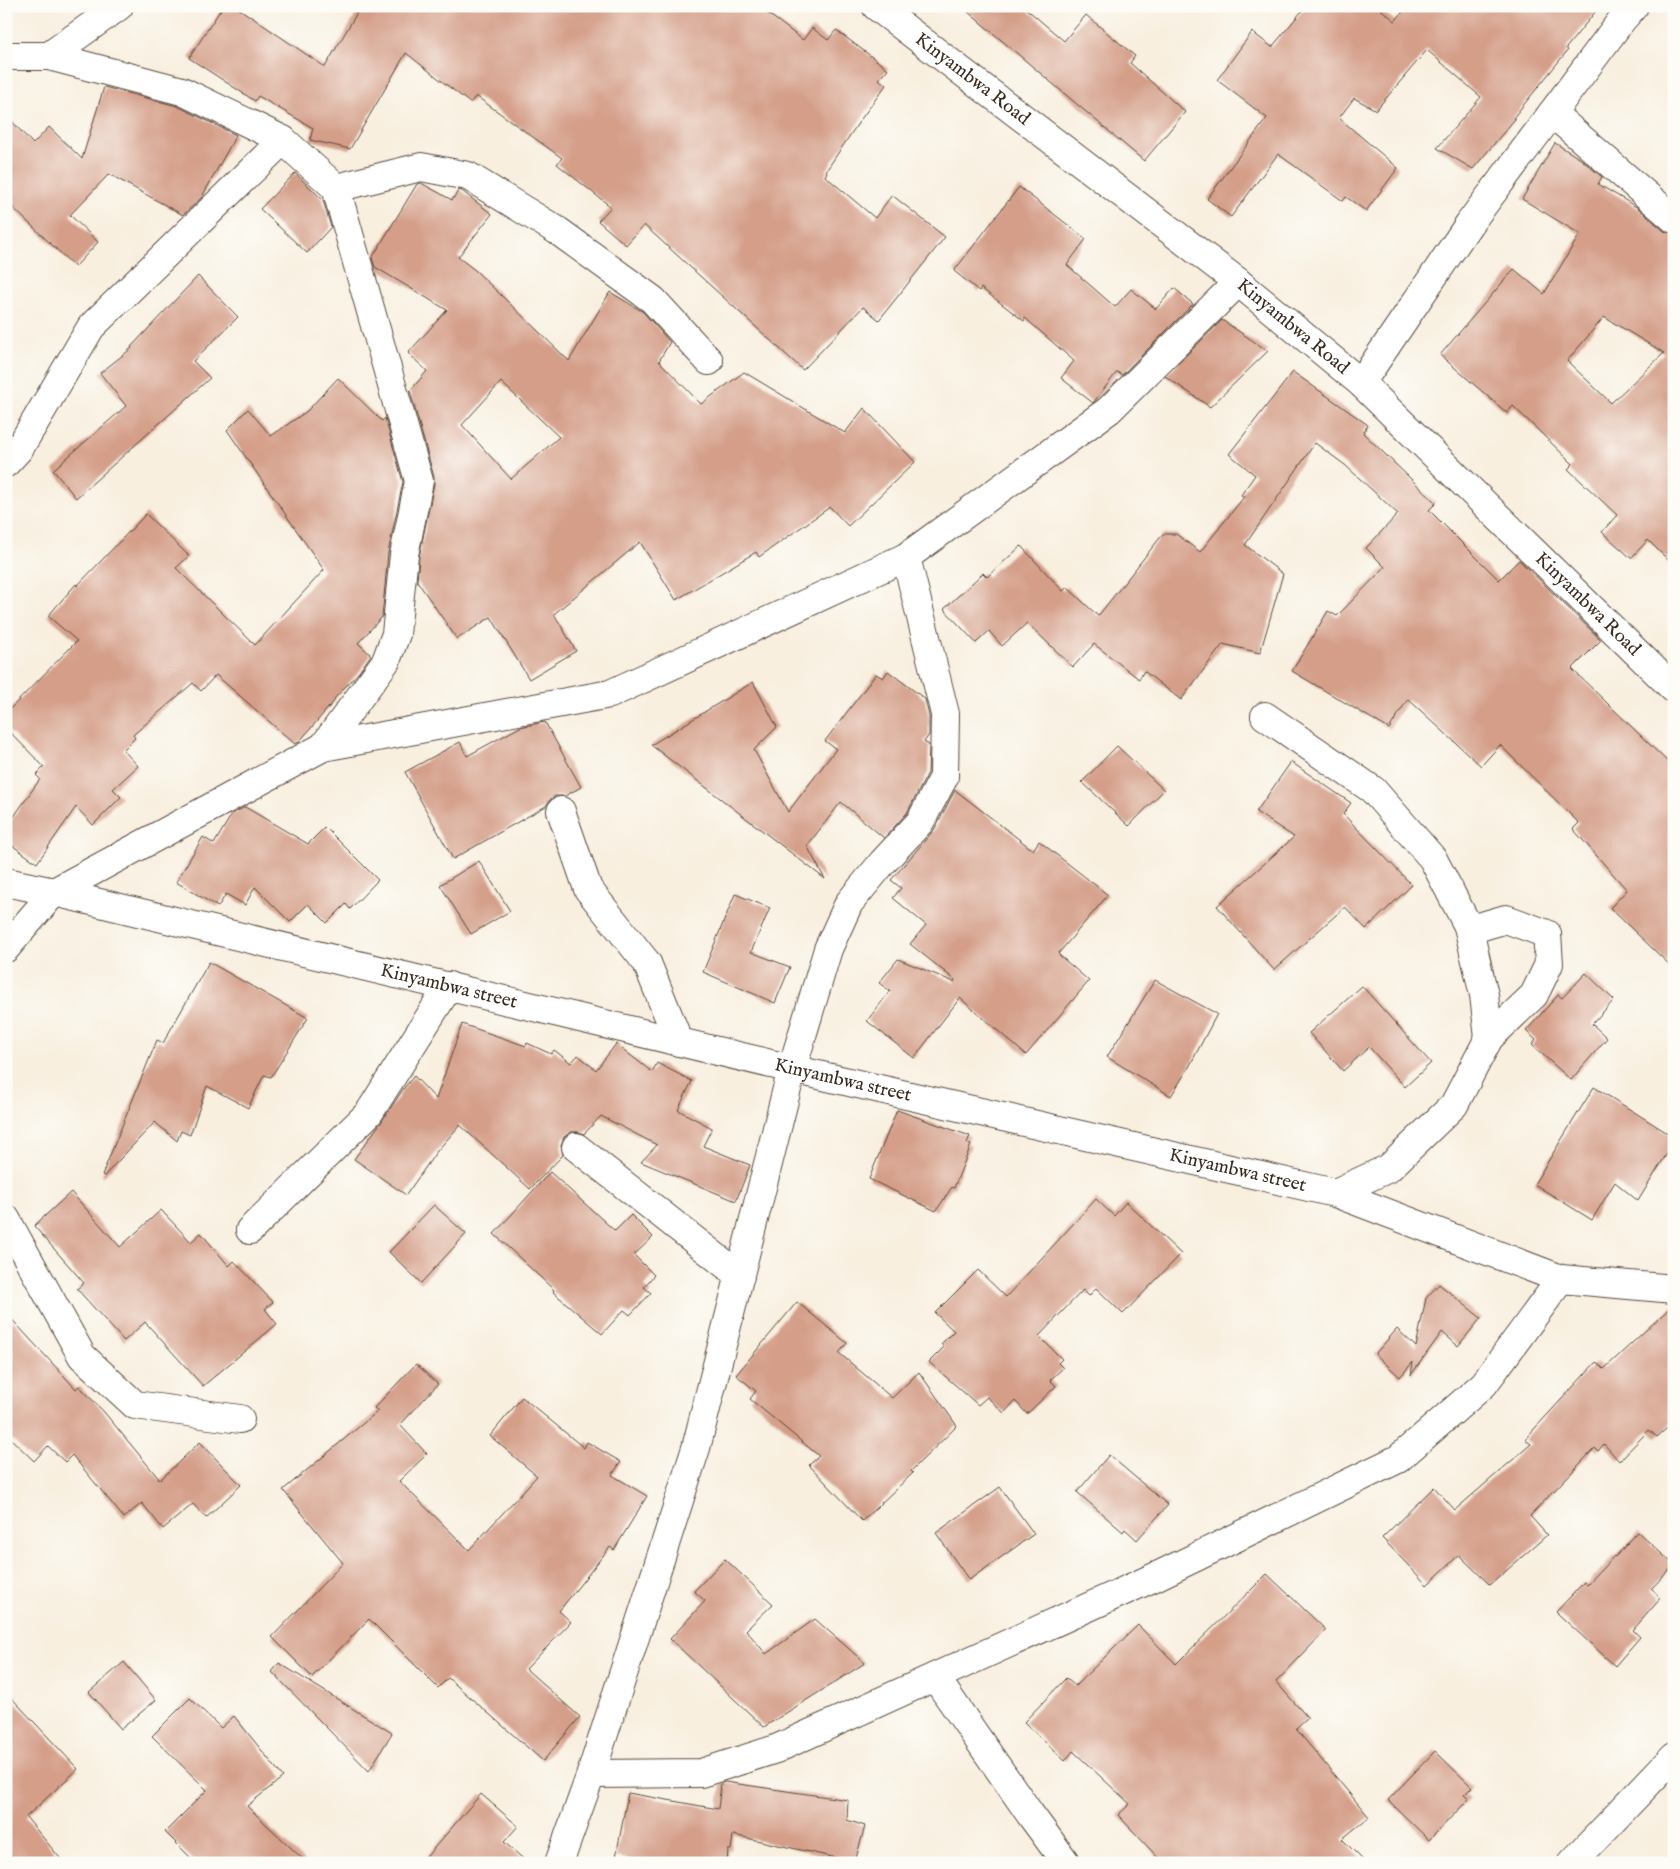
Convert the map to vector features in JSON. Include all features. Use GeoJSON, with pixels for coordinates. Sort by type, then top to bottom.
{"type":"FeatureCollection","features":[{"type":"Feature","properties":{"kind":"street"},"geometry":{"type":"LineString","coordinates":[[49,56],[119,6]]}},
{"type":"Feature","properties":{"kind":"street","name":"Kinyambwa Road"},"geometry":{"type":"LineString","coordinates":[[876,6],[1238,282],[1361,384],[1674,689]]}},
{"type":"Feature","properties":{"kind":"street"},"geometry":{"type":"LineString","coordinates":[[1361,384],[1469,224],[1552,113],[1619,11]]}},
{"type":"Feature","properties":{"kind":"street"},"geometry":{"type":"LineString","coordinates":[[6,56],[49,56],[182,91],[283,140],[336,188],[419,481],[404,555],[396,634],[386,661],[323,747]]}},
{"type":"Feature","properties":{"kind":"street"},"geometry":{"type":"LineString","coordinates":[[1552,113],[1674,219]]}},
{"type":"Feature","properties":{"kind":"street"},"geometry":{"type":"LineString","coordinates":[[6,463],[19,449],[91,327],[283,140]]}},
{"type":"Feature","properties":{"kind":"street"},"geometry":{"type":"LineString","coordinates":[[336,188],[422,167],[468,176],[558,230],[653,300],[709,361]]}},
{"type":"Feature","properties":{"kind":"street"},"geometry":{"type":"LineString","coordinates":[[6,948],[54,892],[323,747],[610,694],[906,557],[1109,410],[1238,282]]}},
{"type":"Feature","properties":{"kind":"street"},"geometry":{"type":"LineString","coordinates":[[558,1863],[591,1774],[696,1448],[792,1069],[828,949],[849,903],[920,822],[944,776],[945,714],[906,557]]}},
{"type":"Feature","properties":{"kind":"street"},"geometry":{"type":"LineString","coordinates":[[1265,716],[1373,790],[1433,859],[1468,926],[1484,995],[1489,1038]]}},
{"type":"Feature","properties":{"kind":"street"},"geometry":{"type":"LineString","coordinates":[[562,811],[588,888],[647,963],[679,1042]]}},
{"type":"Feature","properties":{"kind":"street","name":"Kinyambwa street"},"geometry":{"type":"LineString","coordinates":[[6,882],[792,1069],[1335,1193],[1561,1279],[1674,1289]]}},
{"type":"Feature","properties":{"kind":"street"},"geometry":{"type":"LineString","coordinates":[[1335,1193],[1389,1168],[1454,1105],[1489,1038],[1534,995],[1549,964],[1547,934],[1506,918],[1479,926],[1468,926]]}},
{"type":"Feature","properties":{"kind":"street"},"geometry":{"type":"LineString","coordinates":[[250,1230],[369,1114],[449,986]]}},
{"type":"Feature","properties":{"kind":"street"},"geometry":{"type":"LineString","coordinates":[[576,1147],[740,1276]]}},
{"type":"Feature","properties":{"kind":"street"},"geometry":{"type":"LineString","coordinates":[[6,1219],[82,1356],[135,1405],[240,1419]]}},
{"type":"Feature","properties":{"kind":"street"},"geometry":{"type":"LineString","coordinates":[[591,1774],[701,1773],[776,1749],[1157,1576],[1398,1459],[1484,1384],[1561,1279]]}},
{"type":"Feature","properties":{"kind":"street"},"geometry":{"type":"LineString","coordinates":[[935,1677],[1066,1863]]}},
{"type":"Feature","properties":{"kind":"street"},"geometry":{"type":"LineString","coordinates":[[1572,1863],[1674,1756]]}},
{"type":"Feature","properties":{"kind":"building"},"geometry":{"type":"Polygon","coordinates":[[[223,6],[235,6],[325,67],[361,6],[758,6],[803,40],[812,28],[828,40],[836,30],[888,69],[879,79],[886,85],[826,171],[825,176],[875,218],[892,195],[945,237],[879,320],[863,307],[803,370],[644,225],[626,245],[598,221],[611,207],[557,164],[562,158],[476,96],[470,103],[406,53],[350,149],[310,140],[313,128],[258,96],[255,101],[189,58],[223,6]]]}},
{"type":"Feature","properties":{"kind":"building"},"geometry":{"type":"Polygon","coordinates":[[[961,6],[1023,6],[1064,41],[1086,15],[1135,56],[1130,63],[1185,112],[1144,161],[961,6]]]}},
{"type":"Feature","properties":{"kind":"building"},"geometry":{"type":"Polygon","coordinates":[[[1306,6],[1377,6],[1395,21],[1408,6],[1600,6],[1566,48],[1568,50],[1513,118],[1515,119],[1473,169],[1437,148],[1481,97],[1427,50],[1376,110],[1354,98],[1339,118],[1398,168],[1366,211],[1346,197],[1343,201],[1278,154],[1231,217],[1207,199],[1267,118],[1217,80],[1252,32],[1272,47],[1306,6]]]}},
{"type":"Feature","properties":{"kind":"building"},"geometry":{"type":"Polygon","coordinates":[[[104,87],[177,106],[236,135],[202,197],[183,215],[109,174],[70,215],[98,242],[75,267],[6,201],[6,115],[33,144],[49,127],[82,159],[104,87]]]}},
{"type":"Feature","properties":{"kind":"building"},"geometry":{"type":"Polygon","coordinates":[[[1555,143],[1582,160],[1602,177],[1598,184],[1638,208],[1664,231],[1674,234],[1674,566],[1648,540],[1631,558],[1602,532],[1617,515],[1568,469],[1573,464],[1513,406],[1507,413],[1440,355],[1514,269],[1544,294],[1580,234],[1522,199],[1555,143]],[[1604,317],[1567,361],[1611,403],[1664,353],[1604,317]]]}},
{"type":"Feature","properties":{"kind":"building"},"geometry":{"type":"Polygon","coordinates":[[[295,173],[323,200],[331,227],[307,253],[260,209],[295,173]]]}},
{"type":"Feature","properties":{"kind":"building"},"geometry":{"type":"Polygon","coordinates":[[[421,183],[452,200],[459,190],[462,191],[492,214],[458,257],[476,271],[569,361],[610,292],[643,312],[670,342],[659,361],[701,404],[744,372],[845,433],[864,408],[915,462],[848,526],[830,507],[759,557],[756,552],[676,600],[640,542],[554,614],[576,651],[529,679],[491,617],[457,639],[417,581],[419,557],[434,477],[410,391],[427,371],[408,353],[447,310],[375,267],[372,258],[417,184],[421,183]],[[501,382],[462,425],[511,479],[559,437],[501,382]]]}},
{"type":"Feature","properties":{"kind":"building"},"geometry":{"type":"Polygon","coordinates":[[[1019,187],[1086,239],[1067,265],[1115,307],[1131,289],[1156,309],[1174,288],[1193,304],[1122,375],[1117,372],[1093,403],[1061,378],[1074,361],[1025,318],[1024,321],[981,288],[979,291],[954,271],[1019,187]]]}},
{"type":"Feature","properties":{"kind":"building"},"geometry":{"type":"Polygon","coordinates":[[[198,276],[238,317],[193,361],[210,378],[76,498],[53,470],[126,406],[100,373],[132,348],[198,276]]]}},
{"type":"Feature","properties":{"kind":"building"},"geometry":{"type":"Polygon","coordinates":[[[1222,320],[1268,351],[1210,407],[1165,376],[1222,320]]]}},
{"type":"Feature","properties":{"kind":"building"},"geometry":{"type":"Polygon","coordinates":[[[1293,372],[1368,425],[1363,433],[1436,503],[1429,510],[1499,580],[1519,560],[1601,640],[1572,669],[1674,768],[1674,969],[1610,908],[1627,890],[1573,829],[1579,823],[1500,745],[1481,766],[1408,699],[1389,729],[1292,671],[1328,611],[1337,616],[1385,567],[1366,548],[1398,514],[1345,465],[1315,443],[1245,545],[1283,574],[1260,653],[1223,644],[1181,700],[1144,671],[1139,679],[1094,644],[1073,667],[1027,623],[1002,646],[989,631],[976,643],[944,609],[983,573],[987,577],[1021,546],[1063,591],[1067,587],[1098,616],[1163,534],[1176,534],[1200,552],[1244,497],[1241,495],[1255,475],[1229,454],[1293,372]]]}},
{"type":"Feature","properties":{"kind":"building"},"geometry":{"type":"Polygon","coordinates":[[[338,378],[382,421],[385,418],[403,482],[388,553],[382,617],[358,643],[371,655],[359,672],[299,742],[295,744],[216,675],[201,691],[193,683],[133,735],[135,738],[123,750],[138,766],[113,789],[121,797],[93,825],[76,807],[37,863],[6,841],[6,828],[40,779],[36,775],[44,767],[6,728],[6,713],[77,641],[48,616],[76,584],[77,586],[146,514],[189,556],[176,568],[255,645],[324,570],[227,430],[248,409],[271,436],[307,411],[338,378]]]}},
{"type":"Feature","properties":{"kind":"building"},"geometry":{"type":"Polygon","coordinates":[[[888,671],[925,699],[929,716],[929,735],[924,742],[929,745],[928,773],[907,813],[884,838],[841,802],[807,846],[825,879],[651,745],[753,682],[777,727],[754,750],[788,812],[836,749],[825,741],[876,674],[883,678],[888,671]]]}},
{"type":"Feature","properties":{"kind":"building"},"geometry":{"type":"Polygon","coordinates":[[[545,722],[581,787],[565,796],[555,796],[546,806],[453,859],[405,772],[460,742],[467,756],[520,727],[545,722]]]}},
{"type":"Feature","properties":{"kind":"building"},"geometry":{"type":"Polygon","coordinates":[[[1117,746],[1164,790],[1129,826],[1082,782],[1117,746]]]}},
{"type":"Feature","properties":{"kind":"building"},"geometry":{"type":"Polygon","coordinates":[[[1291,762],[1351,803],[1343,814],[1412,885],[1366,929],[1345,907],[1274,970],[1217,906],[1294,837],[1256,812],[1291,762]]]}},
{"type":"Feature","properties":{"kind":"building"},"geometry":{"type":"Polygon","coordinates":[[[955,790],[1033,850],[1039,841],[1108,895],[1058,954],[1089,981],[1026,1055],[960,998],[914,1058],[867,1021],[890,991],[879,983],[898,959],[954,982],[955,980],[910,944],[926,925],[893,898],[901,888],[891,880],[934,830],[955,790]]]}},
{"type":"Feature","properties":{"kind":"building"},"geometry":{"type":"Polygon","coordinates":[[[245,807],[308,844],[325,827],[378,880],[350,909],[346,904],[327,923],[308,904],[290,922],[255,887],[245,905],[226,894],[218,907],[176,882],[203,837],[214,844],[232,814],[245,807]]]}},
{"type":"Feature","properties":{"kind":"building"},"geometry":{"type":"Polygon","coordinates":[[[479,861],[510,911],[471,934],[440,885],[479,861]]]}},
{"type":"Feature","properties":{"kind":"building"},"geometry":{"type":"Polygon","coordinates":[[[735,894],[770,908],[751,952],[790,967],[775,1003],[703,972],[735,894]]]}},
{"type":"Feature","properties":{"kind":"building"},"geometry":{"type":"Polygon","coordinates":[[[209,962],[308,1018],[271,1077],[264,1075],[248,1108],[207,1086],[190,1135],[181,1131],[177,1141],[155,1122],[104,1176],[102,1175],[157,1040],[163,1043],[209,962]]]}},
{"type":"Feature","properties":{"kind":"building"},"geometry":{"type":"Polygon","coordinates":[[[1586,973],[1614,1000],[1592,1024],[1607,1038],[1571,1080],[1532,1045],[1536,1040],[1526,1031],[1558,995],[1562,998],[1586,973]]]}},
{"type":"Feature","properties":{"kind":"building"},"geometry":{"type":"Polygon","coordinates":[[[1155,980],[1217,1014],[1189,1067],[1171,1096],[1107,1057],[1155,980]]]}},
{"type":"Feature","properties":{"kind":"building"},"geometry":{"type":"Polygon","coordinates":[[[1362,986],[1431,1063],[1405,1087],[1369,1047],[1343,1071],[1309,1033],[1362,986]]]}},
{"type":"Feature","properties":{"kind":"building"},"geometry":{"type":"Polygon","coordinates":[[[462,1024],[526,1046],[527,1043],[551,1054],[554,1050],[571,1063],[578,1055],[596,1070],[616,1044],[652,1072],[657,1063],[692,1081],[678,1110],[712,1128],[703,1146],[750,1165],[736,1201],[641,1162],[657,1145],[601,1116],[584,1134],[571,1132],[564,1137],[561,1145],[563,1155],[530,1189],[460,1125],[437,1151],[406,1195],[354,1159],[414,1076],[436,1099],[462,1024]]]}},
{"type":"Feature","properties":{"kind":"building"},"geometry":{"type":"Polygon","coordinates":[[[1594,1087],[1674,1137],[1674,1142],[1638,1201],[1615,1182],[1592,1220],[1534,1184],[1594,1087]]]}},
{"type":"Feature","properties":{"kind":"building"},"geometry":{"type":"Polygon","coordinates":[[[897,1110],[970,1136],[967,1143],[971,1145],[954,1188],[952,1187],[936,1211],[869,1179],[897,1110]]]}},
{"type":"Feature","properties":{"kind":"building"},"geometry":{"type":"Polygon","coordinates":[[[550,1172],[615,1231],[631,1215],[653,1237],[634,1255],[654,1275],[644,1287],[651,1293],[630,1315],[624,1310],[602,1334],[553,1292],[554,1290],[494,1234],[550,1172]]]}},
{"type":"Feature","properties":{"kind":"building"},"geometry":{"type":"Polygon","coordinates":[[[71,1192],[120,1247],[161,1210],[191,1242],[201,1233],[229,1266],[234,1261],[273,1302],[265,1309],[277,1324],[203,1386],[145,1322],[124,1341],[77,1289],[84,1283],[34,1226],[71,1192]]]}},
{"type":"Feature","properties":{"kind":"building"},"geometry":{"type":"Polygon","coordinates":[[[1096,1199],[1114,1216],[1126,1202],[1181,1254],[1123,1314],[1096,1288],[1089,1296],[1083,1290],[1039,1336],[1062,1359],[1058,1363],[1063,1368],[1050,1380],[1056,1386],[1027,1414],[1015,1401],[1004,1413],[987,1397],[978,1405],[929,1362],[944,1347],[941,1344],[954,1331],[935,1313],[978,1270],[1006,1297],[1096,1199]]]}},
{"type":"Feature","properties":{"kind":"building"},"geometry":{"type":"Polygon","coordinates":[[[434,1205],[466,1234],[421,1283],[389,1252],[434,1205]]]}},
{"type":"Feature","properties":{"kind":"building"},"geometry":{"type":"Polygon","coordinates":[[[1439,1284],[1481,1318],[1458,1346],[1442,1332],[1411,1375],[1413,1362],[1400,1377],[1375,1354],[1397,1329],[1416,1347],[1426,1298],[1439,1284]]]}},
{"type":"Feature","properties":{"kind":"building"},"geometry":{"type":"Polygon","coordinates":[[[797,1302],[847,1343],[839,1353],[892,1398],[919,1372],[957,1426],[911,1471],[913,1473],[862,1521],[809,1465],[819,1456],[750,1399],[756,1391],[736,1375],[797,1302]]]}},
{"type":"Feature","properties":{"kind":"building"},"geometry":{"type":"Polygon","coordinates":[[[1674,1304],[1674,1422],[1657,1437],[1649,1430],[1619,1461],[1604,1444],[1598,1451],[1595,1448],[1530,1516],[1547,1535],[1490,1585],[1459,1555],[1427,1585],[1382,1538],[1434,1487],[1455,1510],[1531,1444],[1525,1439],[1596,1362],[1604,1369],[1674,1304]]]}},
{"type":"Feature","properties":{"kind":"building"},"geometry":{"type":"Polygon","coordinates":[[[6,1313],[76,1389],[79,1386],[104,1412],[160,1480],[200,1442],[241,1485],[206,1518],[193,1504],[163,1529],[142,1503],[124,1518],[72,1455],[65,1462],[48,1446],[34,1461],[6,1434],[6,1313]]]}},
{"type":"Feature","properties":{"kind":"building"},"geometry":{"type":"Polygon","coordinates":[[[416,1364],[438,1384],[400,1425],[427,1454],[399,1481],[469,1550],[537,1476],[490,1436],[522,1397],[584,1448],[587,1442],[621,1462],[612,1475],[647,1496],[614,1550],[610,1547],[559,1611],[571,1622],[526,1669],[580,1717],[543,1761],[448,1678],[438,1688],[369,1619],[312,1677],[272,1637],[343,1563],[283,1490],[378,1411],[374,1408],[416,1364]]]}},
{"type":"Feature","properties":{"kind":"building"},"geometry":{"type":"Polygon","coordinates":[[[1109,1455],[1168,1505],[1137,1540],[1125,1529],[1123,1532],[1077,1492],[1109,1455]]]}},
{"type":"Feature","properties":{"kind":"building"},"geometry":{"type":"Polygon","coordinates":[[[1000,1487],[1034,1534],[969,1580],[936,1533],[1000,1487]]]}},
{"type":"Feature","properties":{"kind":"building"},"geometry":{"type":"Polygon","coordinates":[[[1638,1532],[1674,1565],[1651,1589],[1661,1598],[1633,1630],[1640,1637],[1615,1666],[1556,1612],[1584,1582],[1587,1585],[1638,1532]]]}},
{"type":"Feature","properties":{"kind":"building"},"geometry":{"type":"Polygon","coordinates":[[[725,1559],[773,1604],[746,1630],[766,1654],[815,1619],[865,1663],[764,1727],[670,1639],[705,1601],[694,1591],[725,1559]]]}},
{"type":"Feature","properties":{"kind":"building"},"geometry":{"type":"Polygon","coordinates":[[[1267,1574],[1326,1630],[1276,1682],[1308,1718],[1296,1729],[1369,1817],[1342,1839],[1366,1863],[1163,1863],[1118,1815],[1130,1804],[1073,1751],[1065,1761],[1024,1722],[1066,1678],[1075,1686],[1138,1625],[1176,1664],[1267,1574]]]}},
{"type":"Feature","properties":{"kind":"building"},"geometry":{"type":"Polygon","coordinates":[[[124,1662],[156,1700],[121,1729],[89,1692],[124,1662]]]}},
{"type":"Feature","properties":{"kind":"building"},"geometry":{"type":"Polygon","coordinates":[[[279,1663],[392,1733],[369,1771],[272,1672],[279,1663]]]}},
{"type":"Feature","properties":{"kind":"building"},"geometry":{"type":"Polygon","coordinates":[[[6,1692],[78,1769],[26,1817],[64,1863],[18,1863],[6,1849],[6,1692]]]}},
{"type":"Feature","properties":{"kind":"building"},"geometry":{"type":"Polygon","coordinates":[[[190,1698],[221,1728],[234,1716],[283,1777],[247,1806],[307,1863],[196,1863],[165,1832],[207,1790],[152,1736],[190,1698]]]}},
{"type":"Feature","properties":{"kind":"building"},"geometry":{"type":"Polygon","coordinates":[[[1435,1751],[1472,1787],[1464,1795],[1469,1799],[1429,1840],[1388,1800],[1435,1751]]]}},
{"type":"Feature","properties":{"kind":"building"},"geometry":{"type":"Polygon","coordinates":[[[725,1782],[848,1800],[847,1820],[865,1826],[855,1862],[733,1835],[731,1850],[728,1850],[727,1863],[647,1863],[616,1857],[628,1793],[718,1809],[721,1783],[725,1782]]]}},
{"type":"Feature","properties":{"kind":"building"},"geometry":{"type":"Polygon","coordinates":[[[481,1794],[518,1826],[504,1842],[528,1863],[421,1863],[481,1794]]]}}]}
